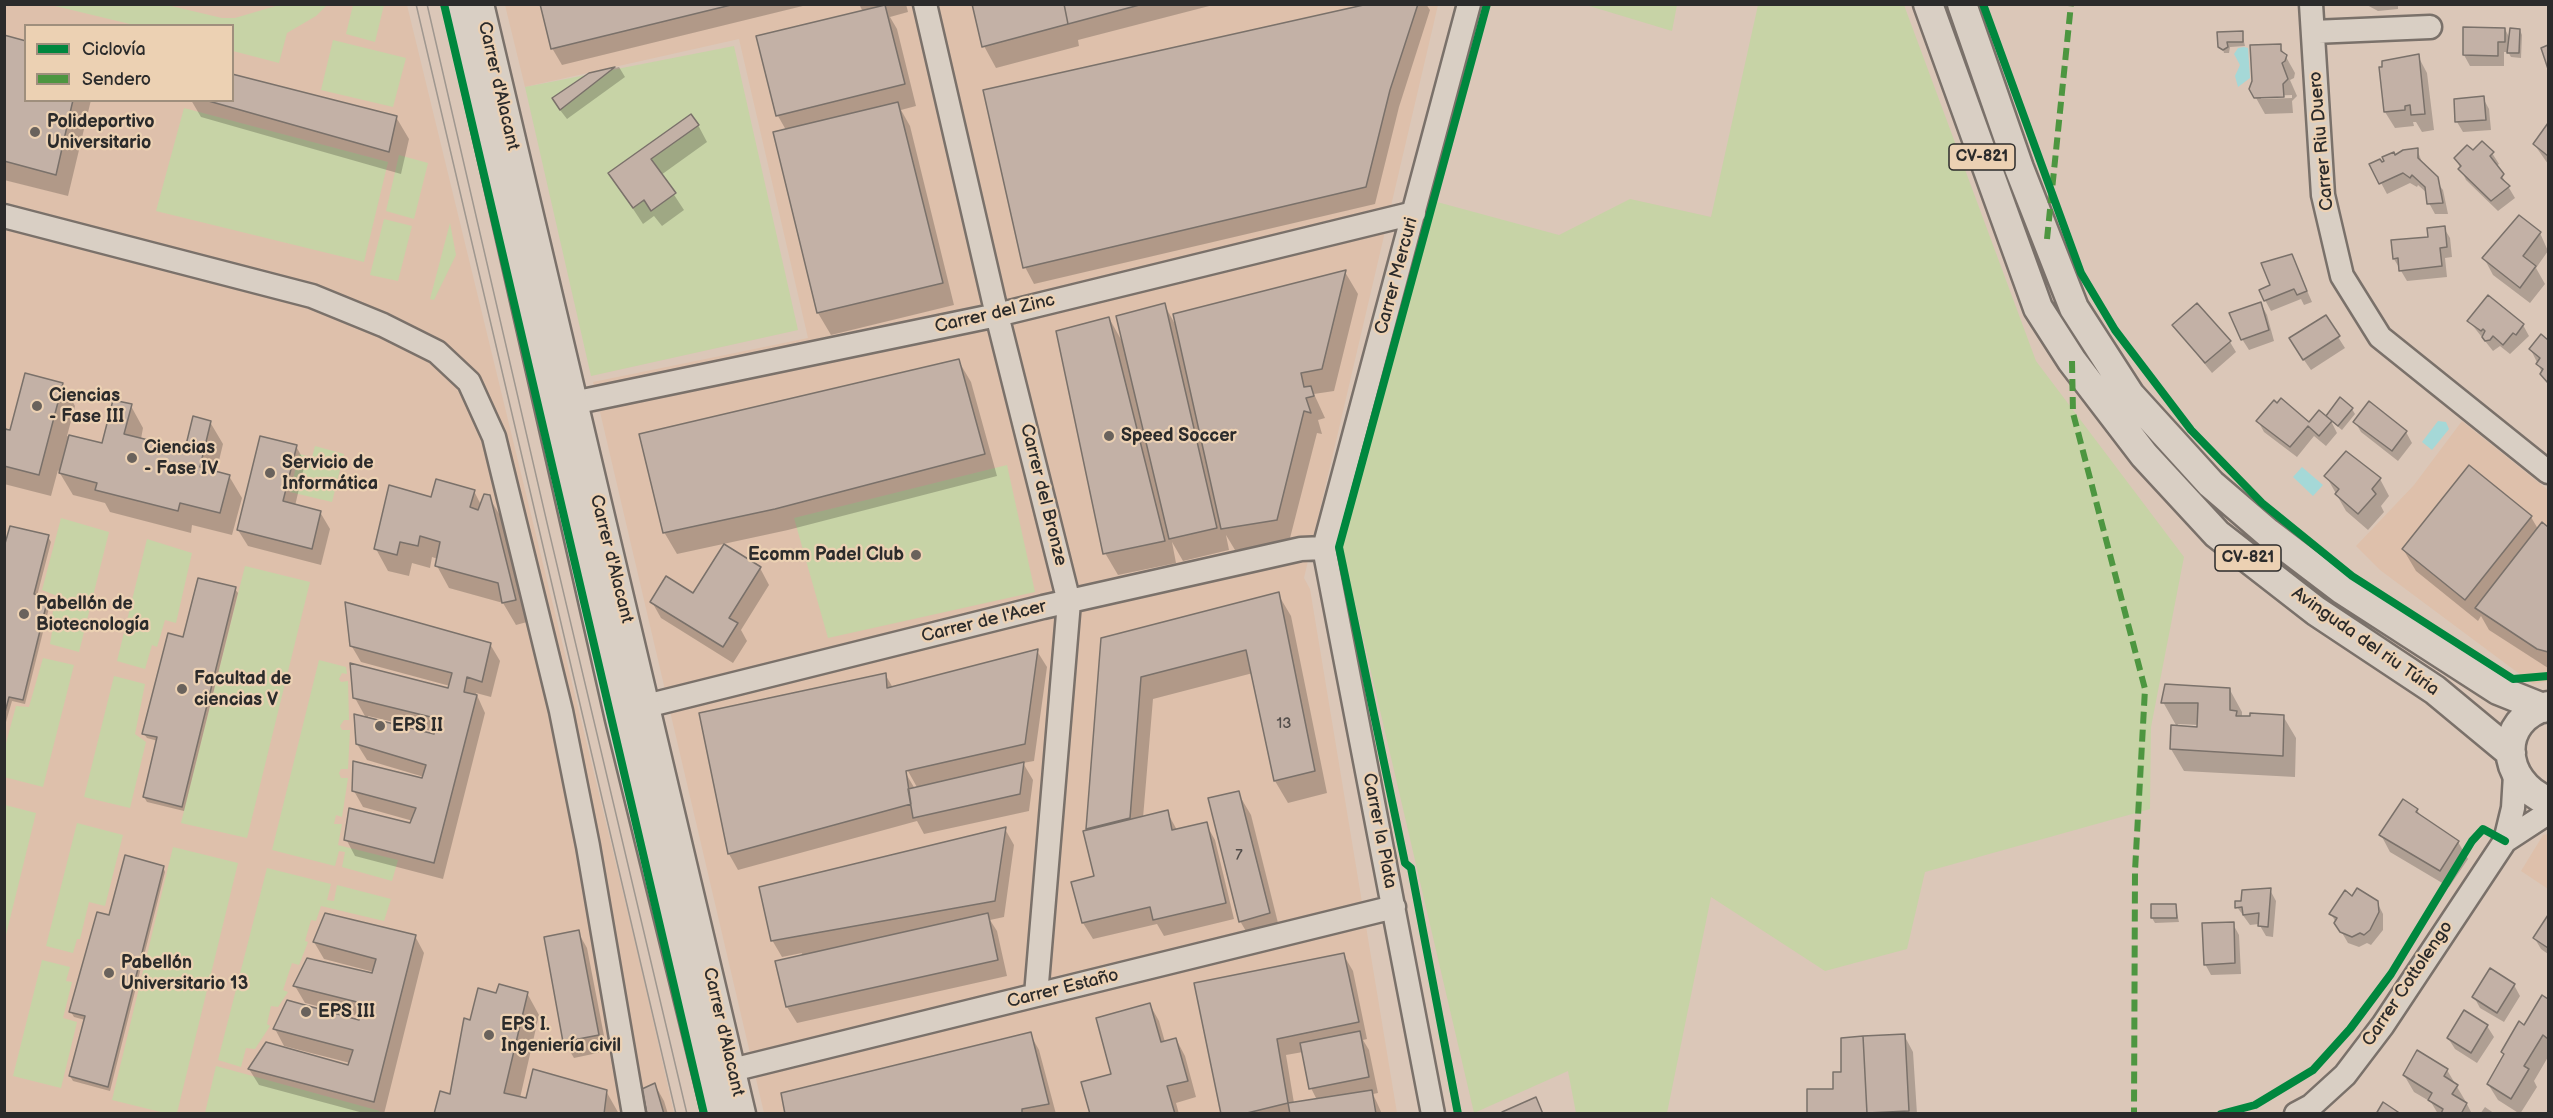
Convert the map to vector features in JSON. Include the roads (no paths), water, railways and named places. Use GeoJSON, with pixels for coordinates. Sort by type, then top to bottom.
{"type":"FeatureCollection","features":[{"type":"Feature","properties":{"kind":"main road","name":"Carrer d'Alacant"},"geometry":{"type":"LineString","coordinates":[[458,4],[620,719],[717,1113]]}},
{"type":"Feature","properties":{"kind":"main road","name":"Carrer d'Alacant"},"geometry":{"type":"LineString","coordinates":[[479,4],[741,1113]]}},
{"type":"Feature","properties":{"kind":"main road","name":"Avinguda del riu Túria"},"geometry":{"type":"LineString","coordinates":[[1928,4],[2038,308],[2072,361],[2144,455],[2217,534],[2316,611],[2435,690],[2513,764]]}},
{"type":"Feature","properties":{"kind":"main road","name":"Avinguda del riu Túria"},"geometry":{"type":"LineString","coordinates":[[1962,4],[2019,168],[2074,308],[2130,395],[2211,484],[2268,533],[2334,583],[2498,690],[2546,707]]}},
{"type":"Feature","properties":{"kind":"main road","name":"CV-821"},"geometry":{"type":"LineString","coordinates":[[2546,707],[2530,715],[2519,725],[2513,739],[2513,764],[2524,787],[2535,796],[2548,801]]}},
{"type":"Feature","properties":{"kind":"street","name":"Carrer del Bronze"},"geometry":{"type":"LineString","coordinates":[[924,4],[997,315],[1069,602],[1036,995]]}},
{"type":"Feature","properties":{"kind":"street","name":"Carrer Mercuri"},"geometry":{"type":"LineString","coordinates":[[1324,548],[1469,4]]}},
{"type":"Feature","properties":{"kind":"street","name":"Carrer Riu Duero"},"geometry":{"type":"LineString","coordinates":[[2312,4],[2324,195],[2342,276],[2380,337],[2548,472]]}},
{"type":"Feature","properties":{"kind":"street"},"geometry":{"type":"LineString","coordinates":[[2313,32],[2430,27]]}},
{"type":"Feature","properties":{"kind":"street","name":"Carrer del Zinc"},"geometry":{"type":"LineString","coordinates":[[573,403],[997,315],[1414,213]]}},
{"type":"Feature","properties":{"kind":"street"},"geometry":{"type":"LineString","coordinates":[[4,216],[312,296],[383,325],[437,352],[469,382],[494,437],[561,711],[588,846],[634,1113]]}},
{"type":"Feature","properties":{"kind":"street","name":"Carrer de l'Acer"},"geometry":{"type":"LineString","coordinates":[[646,706],[1069,602],[1301,549],[1324,548]]}},
{"type":"Feature","properties":{"kind":"street","name":"Carrer la Plata"},"geometry":{"type":"LineString","coordinates":[[1324,548],[1433,1113]]}},
{"type":"Feature","properties":{"kind":"street","name":"Carrer Cottolengo"},"geometry":{"type":"LineString","coordinates":[[2296,1113],[2311,1106],[2345,1075],[2383,1025],[2505,841],[2513,808],[2513,764]]}},
{"type":"Feature","properties":{"kind":"street","name":"Carrer Cottolengo"},"geometry":{"type":"LineString","coordinates":[[2505,841],[2548,813]]}},
{"type":"Feature","properties":{"kind":"street","name":"Carrer Estaño"},"geometry":{"type":"LineString","coordinates":[[732,1070],[1394,907]]}},
{"type":"Feature","properties":{"kind":"water"},"geometry":{"type":"Polygon","coordinates":[[[2238,48],[2248,48],[2250,78],[2238,87],[2235,76],[2240,65],[2234,54],[2238,48]]]}},
{"type":"Feature","properties":{"kind":"water"},"geometry":{"type":"Polygon","coordinates":[[[2438,421],[2446,422],[2449,429],[2432,450],[2422,442],[2438,421]]]}},
{"type":"Feature","properties":{"kind":"water"},"geometry":{"type":"Polygon","coordinates":[[[2302,467],[2323,485],[2313,496],[2293,477],[2302,467]]]}},
{"type":"Feature","properties":{"kind":"tram line"},"geometry":{"type":"LineString","coordinates":[[416,4],[676,1114]]}},
{"type":"Feature","properties":{"kind":"tram line"},"geometry":{"type":"LineString","coordinates":[[427,4],[687,1114]]}},
{"type":"Feature","properties":{"kind":"place","name":"Polideportivo Universitario"},"geometry":{"type":"Point","coordinates":[35,132]}},
{"type":"Feature","properties":{"kind":"place","name":"Ciencias - Fase III"},"geometry":{"type":"Point","coordinates":[37,406]}},
{"type":"Feature","properties":{"kind":"place","name":"Speed Soccer"},"geometry":{"type":"Point","coordinates":[1109,436]}},
{"type":"Feature","properties":{"kind":"place","name":"Ciencias - Fase IV"},"geometry":{"type":"Point","coordinates":[132,458]}},
{"type":"Feature","properties":{"kind":"place","name":"Servicio de Informática"},"geometry":{"type":"Point","coordinates":[270,473]}},
{"type":"Feature","properties":{"kind":"place","name":"Ecomm Padel Club"},"geometry":{"type":"Point","coordinates":[916,555]}},
{"type":"Feature","properties":{"kind":"place","name":"Pabellón de Biotecnología"},"geometry":{"type":"Point","coordinates":[24,614]}},
{"type":"Feature","properties":{"kind":"place","name":"Facultad de ciencias V"},"geometry":{"type":"Point","coordinates":[182,689]}},
{"type":"Feature","properties":{"kind":"place","name":"EPS II"},"geometry":{"type":"Point","coordinates":[380,726]}},
{"type":"Feature","properties":{"kind":"place","name":"Pabellón Universitario 13"},"geometry":{"type":"Point","coordinates":[109,973]}},
{"type":"Feature","properties":{"kind":"place","name":"EPS III"},"geometry":{"type":"Point","coordinates":[306,1012]}},
{"type":"Feature","properties":{"kind":"place","name":"EPS I. Ingeniería civil"},"geometry":{"type":"Point","coordinates":[489,1035]}}]}
